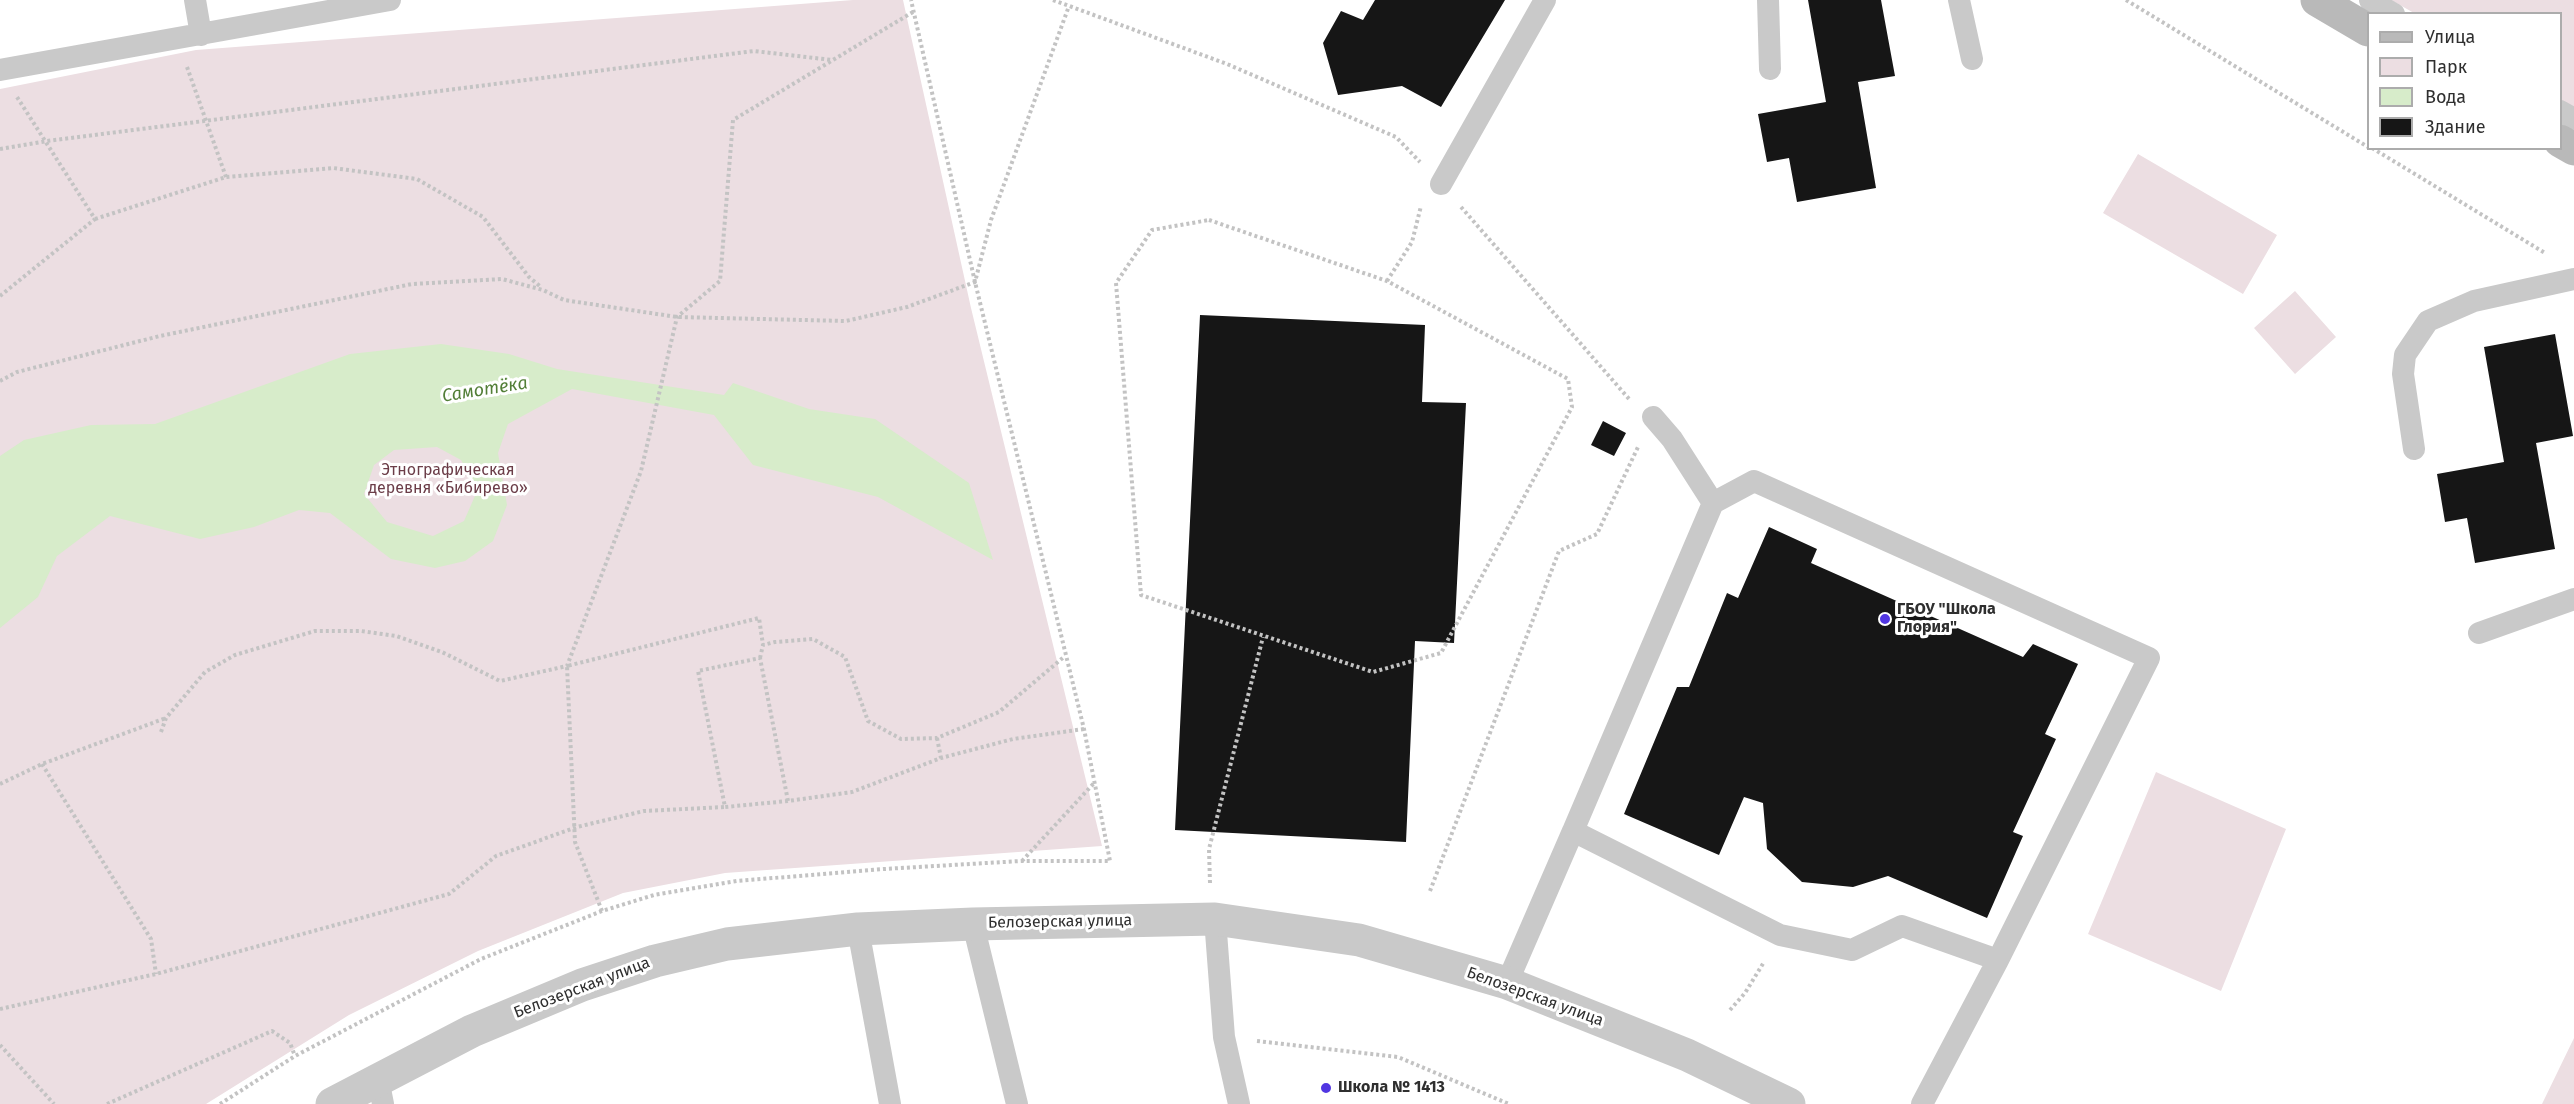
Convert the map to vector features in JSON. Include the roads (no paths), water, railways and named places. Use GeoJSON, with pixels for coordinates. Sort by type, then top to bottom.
{"type":"FeatureCollection","features":[{"type":"Feature","properties":{"kind":"main road"},"geometry":{"type":"LineString","coordinates":[[2317,0],[2367,29]]}},
{"type":"Feature","properties":{"kind":"street","name":"Белозерская улица"},"geometry":{"type":"LineString","coordinates":[[332,1104],[381,1091],[472,1031],[582,985],[655,961],[727,944],[858,929],[973,924],[1215,920],[1359,940],[1507,983],[1687,1055],[1789,1104]]}},
{"type":"Feature","properties":{"kind":"lane"},"geometry":{"type":"LineString","coordinates":[[195,0],[201,34]]}},
{"type":"Feature","properties":{"kind":"lane"},"geometry":{"type":"LineString","coordinates":[[0,70],[390,0]]}},
{"type":"Feature","properties":{"kind":"lane"},"geometry":{"type":"LineString","coordinates":[[1435,178],[1545,0]]}},
{"type":"Feature","properties":{"kind":"lane"},"geometry":{"type":"LineString","coordinates":[[1768,0],[1770,69]]}},
{"type":"Feature","properties":{"kind":"lane"},"geometry":{"type":"LineString","coordinates":[[1959,0],[1972,59]]}},
{"type":"Feature","properties":{"kind":"lane"},"geometry":{"type":"LineString","coordinates":[[2370,0],[2391,12]]}},
{"type":"Feature","properties":{"kind":"lane"},"geometry":{"type":"LineString","coordinates":[[2414,449],[2403,374],[2405,355],[2428,321],[2474,301],[2574,279]]}},
{"type":"Feature","properties":{"kind":"lane"},"geometry":{"type":"LineString","coordinates":[[1653,417],[1672,439],[1713,503]]}},
{"type":"Feature","properties":{"kind":"lane"},"geometry":{"type":"LineString","coordinates":[[1507,983],[1713,503],[1754,481],[2149,658],[1998,960],[1922,1104]]}},
{"type":"Feature","properties":{"kind":"lane"},"geometry":{"type":"LineString","coordinates":[[2479,633],[2574,599]]}},
{"type":"Feature","properties":{"kind":"lane"},"geometry":{"type":"LineString","coordinates":[[1573,831],[1780,935],[1852,950],[1902,926],[1998,960]]}},
{"type":"Feature","properties":{"kind":"lane"},"geometry":{"type":"LineString","coordinates":[[1215,920],[1224,1037],[1239,1104]]}},
{"type":"Feature","properties":{"kind":"lane"},"geometry":{"type":"LineString","coordinates":[[973,924],[1017,1104]]}},
{"type":"Feature","properties":{"kind":"lane"},"geometry":{"type":"LineString","coordinates":[[858,929],[890,1104]]}},
{"type":"Feature","properties":{"kind":"water","name":"Самотёка"},"geometry":{"type":"Polygon","coordinates":[[[441,344],[509,354],[557,369],[724,395],[733,383],[809,409],[875,419],[969,483],[993,560],[878,497],[753,465],[714,415],[572,389],[508,424],[498,453],[507,505],[493,541],[465,561],[435,568],[391,559],[330,513],[299,510],[254,527],[200,539],[110,516],[57,556],[38,597],[0,628],[0,456],[24,440],[91,425],[155,424],[350,354],[441,344]],[[437,447],[394,450],[374,465],[364,494],[387,522],[433,536],[464,521],[478,489],[461,460],[437,447]]]}},
{"type":"Feature","properties":{"kind":"place","name":"ГБОУ \"Школа Глория\""},"geometry":{"type":"Point","coordinates":[1885,619]}},
{"type":"Feature","properties":{"kind":"place","name":"Школа № 1413"},"geometry":{"type":"Point","coordinates":[1326,1088]}},
{"type":"Feature","properties":{"kind":"park label","name":"Этнографическая деревня «Бибирево»"},"geometry":{"type":"Point","coordinates":[448,480]}}]}
